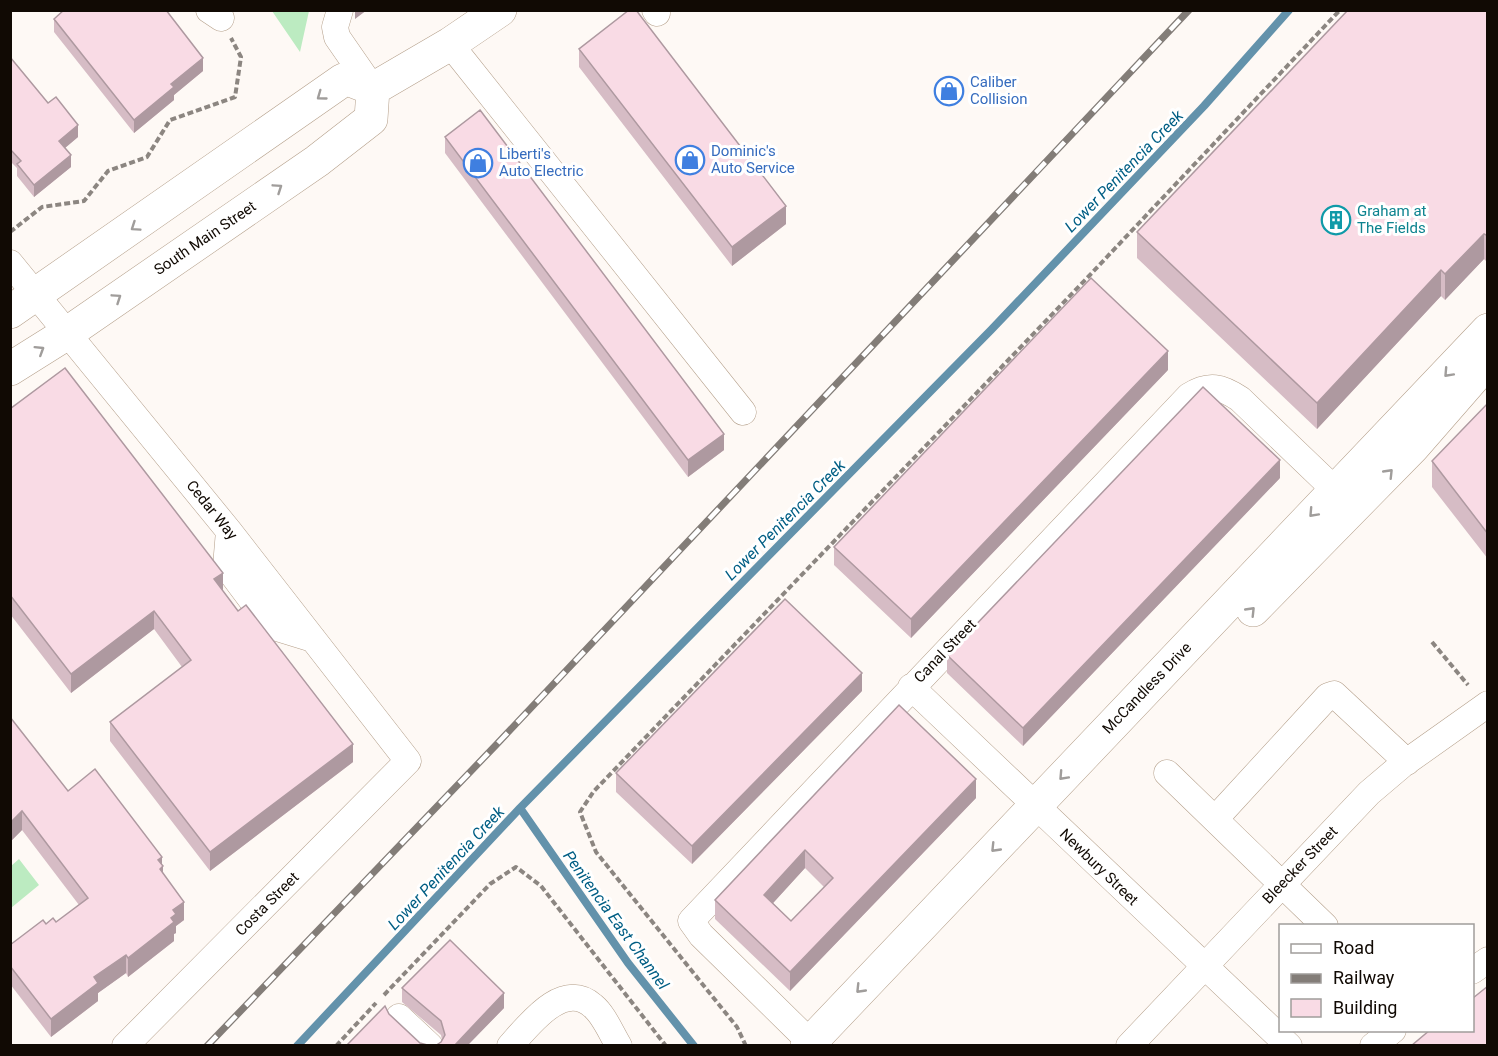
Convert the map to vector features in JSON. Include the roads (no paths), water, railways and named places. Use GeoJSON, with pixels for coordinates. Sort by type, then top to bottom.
{"type":"FeatureCollection","features":[{"type":"Feature","properties":{"kind":"main road"},"geometry":{"type":"LineString","coordinates":[[10,312],[343,80],[350,80],[373,89],[450,44],[500,10]]}},
{"type":"Feature","properties":{"kind":"main road","name":"South Main Street"},"geometry":{"type":"LineString","coordinates":[[10,369],[69,332],[317,161],[371,119],[373,89]]}},
{"type":"Feature","properties":{"kind":"main road","name":"McCandless Drive"},"geometry":{"type":"LineString","coordinates":[[1044,814],[1335,490],[1488,330]]}},
{"type":"Feature","properties":{"kind":"main road","name":"McCandless Drive"},"geometry":{"type":"LineString","coordinates":[[818,1044],[1044,814],[1405,456],[1488,362]]}},
{"type":"Feature","properties":{"kind":"street"},"geometry":{"type":"LineString","coordinates":[[340,10],[335,27],[338,37],[373,89]]}},
{"type":"Feature","properties":{"kind":"street"},"geometry":{"type":"LineString","coordinates":[[450,44],[743,412]]}},
{"type":"Feature","properties":{"kind":"street","name":"Cedar Way"},"geometry":{"type":"LineString","coordinates":[[10,263],[69,332],[229,531],[408,761]]}},
{"type":"Feature","properties":{"kind":"street","name":"Canal Street"},"geometry":{"type":"LineString","coordinates":[[818,1044],[701,936],[691,921],[910,687],[1189,396],[1200,389],[1214,386],[1228,391],[1240,399],[1335,490]]}},
{"type":"Feature","properties":{"kind":"street","name":"Newbury Street"},"geometry":{"type":"LineString","coordinates":[[910,687],[1289,1046]]}},
{"type":"Feature","properties":{"kind":"street"},"geometry":{"type":"LineString","coordinates":[[1216,818],[1328,696],[1334,694],[1407,762]]}},
{"type":"Feature","properties":{"kind":"street","name":"Bleecker Street"},"geometry":{"type":"LineString","coordinates":[[1129,1046],[1369,793],[1407,762],[1488,704]]}},
{"type":"Feature","properties":{"kind":"street","name":"Costa Street"},"geometry":{"type":"LineString","coordinates":[[125,1046],[408,761]]}},
{"type":"Feature","properties":{"kind":"street"},"geometry":{"type":"LineString","coordinates":[[1167,773],[1323,924]]}},
{"type":"Feature","properties":{"kind":"street"},"geometry":{"type":"LineString","coordinates":[[1474,970],[1488,960]]}},
{"type":"Feature","properties":{"kind":"street"},"geometry":{"type":"LineString","coordinates":[[510,1046],[542,1012],[567,998],[583,999],[595,1008],[619,1046]]}},
{"type":"Feature","properties":{"kind":"street"},"geometry":{"type":"LineString","coordinates":[[399,1017],[430,1046]]}},
{"type":"Feature","properties":{"kind":"street"},"geometry":{"type":"LineString","coordinates":[[1373,1046],[1390,1032]]}},
{"type":"Feature","properties":{"kind":"waterway","name":"Lower Penitencia Creek"},"geometry":{"type":"LineString","coordinates":[[297,1046],[520,808],[991,330],[1204,106],[1289,10]]}},
{"type":"Feature","properties":{"kind":"waterway","name":"Penitencia East Channel"},"geometry":{"type":"LineString","coordinates":[[520,808],[628,963],[694,1046]]}},
{"type":"Feature","properties":{"kind":"railway"},"geometry":{"type":"LineString","coordinates":[[207,1046],[496,745],[1189,10]]}},
{"type":"Feature","properties":{"kind":"place","name":"Caliber Collision"},"geometry":{"type":"Point","coordinates":[949,91]}},
{"type":"Feature","properties":{"kind":"place","name":"Dominic's Auto Service"},"geometry":{"type":"Point","coordinates":[690,160]}},
{"type":"Feature","properties":{"kind":"place","name":"Liberti's Auto Electric"},"geometry":{"type":"Point","coordinates":[478,163]}},
{"type":"Feature","properties":{"kind":"place","name":"Graham at The Fields"},"geometry":{"type":"Point","coordinates":[1336,220]}}]}
